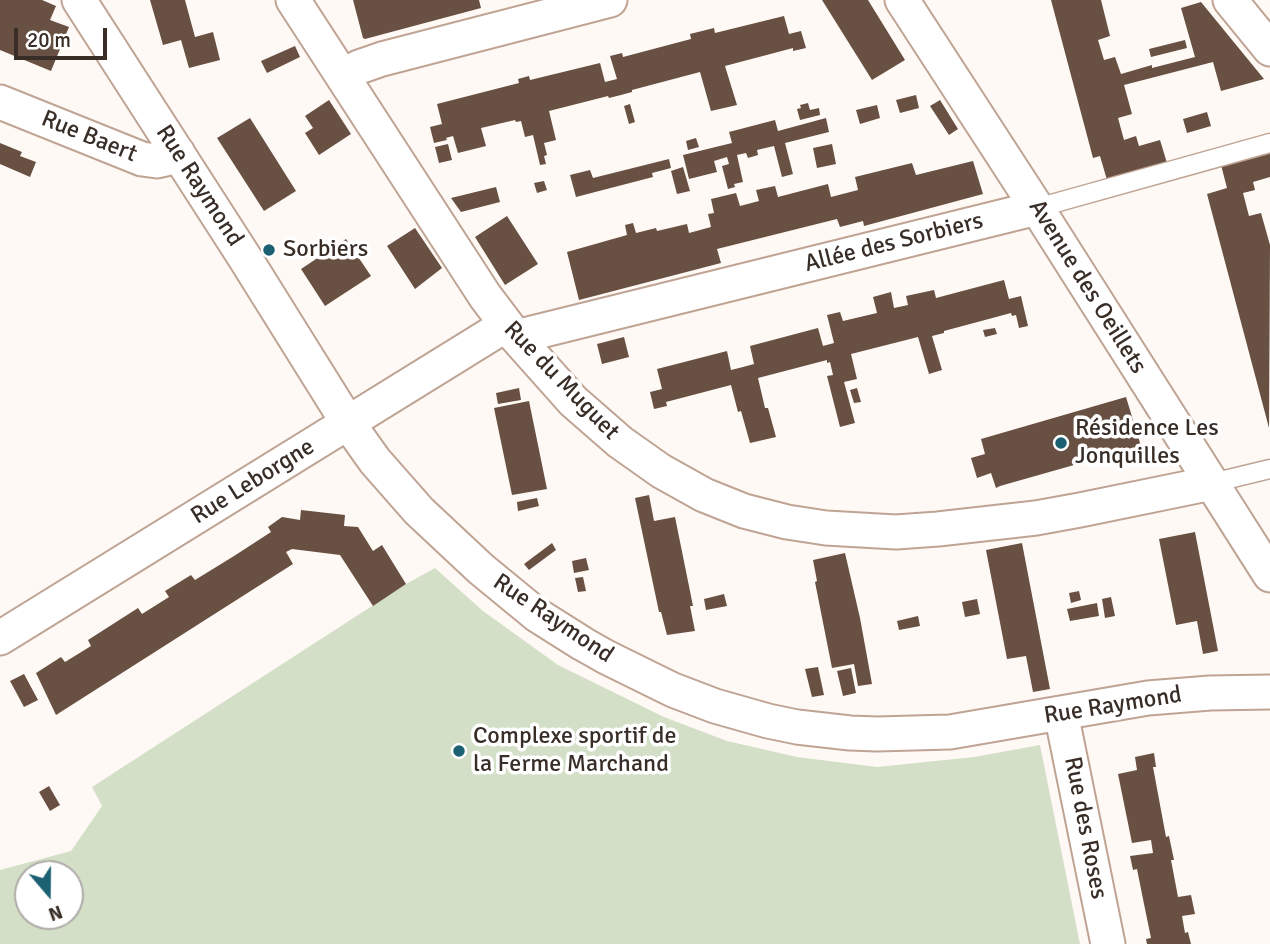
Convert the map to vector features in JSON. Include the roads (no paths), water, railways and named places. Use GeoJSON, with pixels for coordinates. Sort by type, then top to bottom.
{"type":"FeatureCollection","features":[{"type":"Feature","properties":{"kind":"street","name":"Rue Raymond"},"geometry":{"type":"LineString","coordinates":[[79,0],[348,423],[381,468],[419,511],[473,562],[520,602],[595,651],[673,690],[715,706],[809,729],[863,734],[950,732],[1175,695],[1270,692]]}},
{"type":"Feature","properties":{"kind":"street","name":"Rue du Muguet"},"geometry":{"type":"LineString","coordinates":[[293,0],[485,296],[511,331],[586,413],[640,457],[681,483],[744,511],[826,528],[872,531],[938,529],[1059,514],[1212,483]]}},
{"type":"Feature","properties":{"kind":"street"},"geometry":{"type":"LineString","coordinates":[[343,77],[359,67],[382,59],[610,0]]}},
{"type":"Feature","properties":{"kind":"street","name":"Avenue des Oeillets"},"geometry":{"type":"LineString","coordinates":[[902,0],[1270,575]]}},
{"type":"Feature","properties":{"kind":"street"},"geometry":{"type":"LineString","coordinates":[[1230,0],[1270,49]]}},
{"type":"Feature","properties":{"kind":"street","name":"Rue Baert"},"geometry":{"type":"LineString","coordinates":[[0,102],[142,159],[157,161],[178,153]]}},
{"type":"Feature","properties":{"kind":"street","name":"Allée des Sorbiers"},"geometry":{"type":"LineString","coordinates":[[511,331],[1037,208]]}},
{"type":"Feature","properties":{"kind":"street","name":"Rue Leborgne"},"geometry":{"type":"LineString","coordinates":[[0,638],[348,423],[511,331]]}},
{"type":"Feature","properties":{"kind":"street","name":"Rue des Roses"},"geometry":{"type":"LineString","coordinates":[[1061,713],[1108,944]]}},
{"type":"Feature","properties":{"kind":"lane","name":"Allée des Sorbiers"},"geometry":{"type":"LineString","coordinates":[[1037,208],[1270,143]]}},
{"type":"Feature","properties":{"kind":"lane","name":"Rue du Muguet"},"geometry":{"type":"LineString","coordinates":[[1212,483],[1270,469]]}},
{"type":"Feature","properties":{"kind":"place","name":"Sorbiers"},"geometry":{"type":"Point","coordinates":[269,250]}},
{"type":"Feature","properties":{"kind":"place","name":"Résidence Les Jonquilles"},"geometry":{"type":"Point","coordinates":[1061,443]}},
{"type":"Feature","properties":{"kind":"place","name":"Complexe sportif de la Ferme Marchand"},"geometry":{"type":"Point","coordinates":[459,751]}}]}
